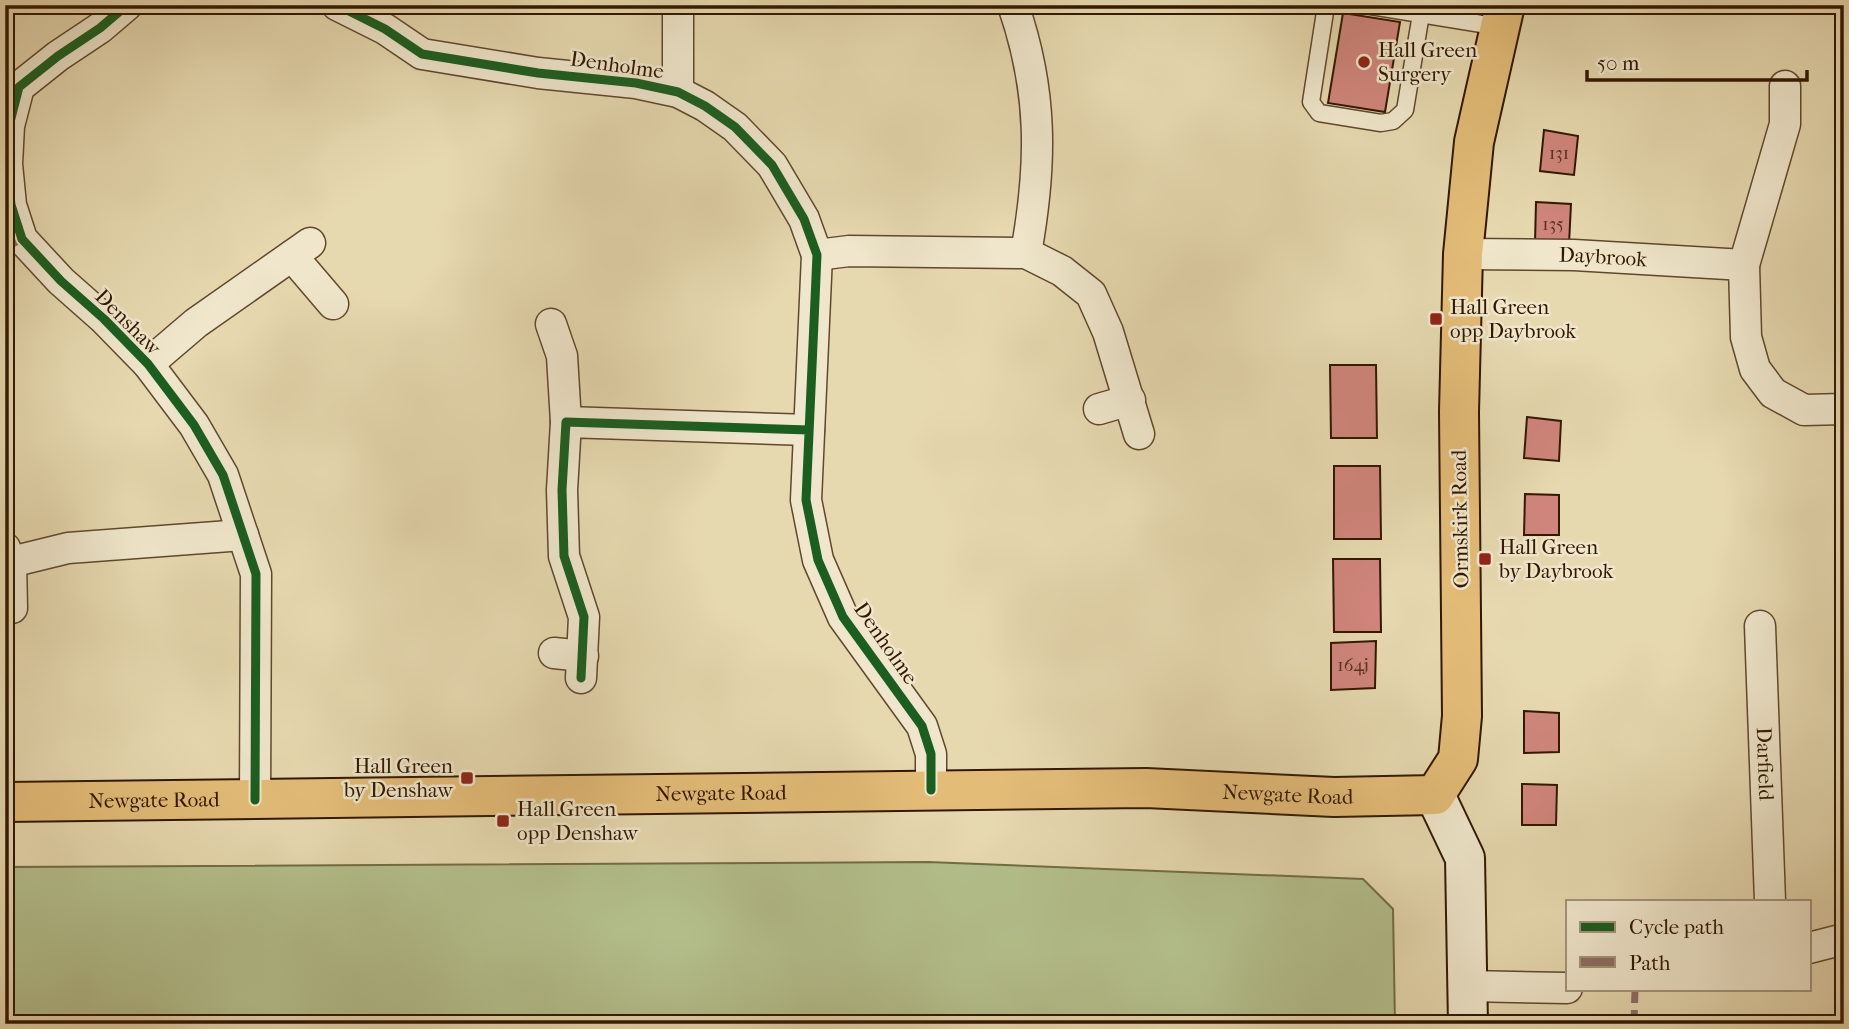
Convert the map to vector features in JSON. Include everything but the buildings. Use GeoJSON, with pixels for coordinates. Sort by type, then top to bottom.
{"type":"FeatureCollection","features":[{"type":"Feature","properties":{"kind":"main road","name":"Ormskirk Road"},"geometry":{"type":"LineString","coordinates":[[1435,795],[1458,759],[1462,716],[1459,412],[1463,254],[1474,142],[1502,16]]}},
{"type":"Feature","properties":{"kind":"main road","name":"Newgate Road"},"geometry":{"type":"LineString","coordinates":[[5,802],[1146,788],[1347,797],[1435,795]]}},
{"type":"Feature","properties":{"kind":"street","name":"Denshaw"},"geometry":{"type":"LineString","coordinates":[[127,5],[100,28],[12,83],[7,164],[11,205],[22,239],[61,281],[104,319],[148,364],[194,425],[223,475],[256,574],[255,800]]}},
{"type":"Feature","properties":{"kind":"street","name":"Denholme"},"geometry":{"type":"LineString","coordinates":[[337,5],[385,30],[422,54],[538,73],[636,83],[678,92],[705,106],[735,127],[772,165],[804,219],[817,255],[806,500],[818,560],[844,617],[922,726],[931,754],[931,790]]}},
{"type":"Feature","properties":{"kind":"street"},"geometry":{"type":"LineString","coordinates":[[678,5],[678,92]]}},
{"type":"Feature","properties":{"kind":"street"},"geometry":{"type":"LineString","coordinates":[[1013,5],[1026,43],[1036,105],[1036,199],[1026,253]]}},
{"type":"Feature","properties":{"kind":"street"},"geometry":{"type":"LineString","coordinates":[[1785,86],[1785,124],[1744,265],[1746,337],[1755,369],[1773,393],[1804,410],[1844,409]]}},
{"type":"Feature","properties":{"kind":"street","name":"Denshaw"},"geometry":{"type":"LineString","coordinates":[[148,364],[196,323],[301,249],[333,304]]}},
{"type":"Feature","properties":{"kind":"street"},"geometry":{"type":"LineString","coordinates":[[817,255],[849,251],[1026,253],[1062,271],[1091,294],[1108,332],[1139,434]]}},
{"type":"Feature","properties":{"kind":"street","name":"Daybrook"},"geometry":{"type":"LineString","coordinates":[[1463,254],[1574,255],[1744,265]]}},
{"type":"Feature","properties":{"kind":"street"},"geometry":{"type":"LineString","coordinates":[[551,324],[562,356],[566,422],[562,490],[564,556],[584,617],[573,662]]}},
{"type":"Feature","properties":{"kind":"street"},"geometry":{"type":"LineString","coordinates":[[1099,409],[1130,400]]}},
{"type":"Feature","properties":{"kind":"street"},"geometry":{"type":"LineString","coordinates":[[566,422],[809,430]]}},
{"type":"Feature","properties":{"kind":"street"},"geometry":{"type":"LineString","coordinates":[[12,608],[8,555],[243,535]]}},
{"type":"Feature","properties":{"kind":"street","name":"Darfield"},"geometry":{"type":"LineString","coordinates":[[1760,626],[1770,900]]}},
{"type":"Feature","properties":{"kind":"street"},"geometry":{"type":"LineString","coordinates":[[1435,795],[1465,858],[1468,1024]]}},
{"type":"Feature","properties":{"kind":"street"},"geometry":{"type":"LineString","coordinates":[[1811,947],[1844,939]]}},
{"type":"Feature","properties":{"kind":"street"},"geometry":{"type":"LineString","coordinates":[[1467,986],[1566,988]]}},
{"type":"Feature","properties":{"kind":"lane"},"geometry":{"type":"LineString","coordinates":[[1329,5],[1325,12],[1311,102],[1319,113],[1381,123],[1393,121],[1405,110],[1422,14]]}},
{"type":"Feature","properties":{"kind":"lane"},"geometry":{"type":"LineString","coordinates":[[1365,5],[1422,14],[1502,16]]}},
{"type":"Feature","properties":{"kind":"green space"},"geometry":{"type":"Polygon","coordinates":[[[928,862],[1363,879],[1393,909],[1395,1024],[5,1024],[5,867],[928,862]]]}},
{"type":"Feature","properties":{"kind":"marked path"},"geometry":{"type":"LineString","coordinates":[[5,248],[22,239]]}},
{"type":"Feature","properties":{"kind":"marked path"},"geometry":{"type":"LineString","coordinates":[[1634,1024],[1635,990]]}},
{"type":"Feature","properties":{"kind":"cycle path"},"geometry":{"type":"LineString","coordinates":[[127,5],[19,87],[9,126],[7,164],[11,205],[22,239],[61,281],[104,319],[148,364],[194,425],[223,475],[256,574],[255,800]]}},
{"type":"Feature","properties":{"kind":"cycle path"},"geometry":{"type":"LineString","coordinates":[[337,5],[385,29],[422,54],[538,73],[636,83],[678,92],[705,106],[735,127],[772,165],[804,219],[817,255],[806,500],[818,560],[843,617],[922,726],[931,754],[931,790]]}},
{"type":"Feature","properties":{"kind":"cycle path"},"geometry":{"type":"LineString","coordinates":[[581,678],[584,617],[564,556],[562,490],[566,422],[809,430]]}},
{"type":"Feature","properties":{"kind":"place","name":"Hall Green Surgery"},"geometry":{"type":"Point","coordinates":[1364,62]}},
{"type":"Feature","properties":{"kind":"place","name":"Hall Green opp Daybrook"},"geometry":{"type":"Point","coordinates":[1436,319]}},
{"type":"Feature","properties":{"kind":"place","name":"Hall Green by Daybrook"},"geometry":{"type":"Point","coordinates":[1485,559]}},
{"type":"Feature","properties":{"kind":"place","name":"Hall Green by Denshaw"},"geometry":{"type":"Point","coordinates":[467,778]}},
{"type":"Feature","properties":{"kind":"place","name":"Hall Green opp Denshaw"},"geometry":{"type":"Point","coordinates":[503,821]}}]}
